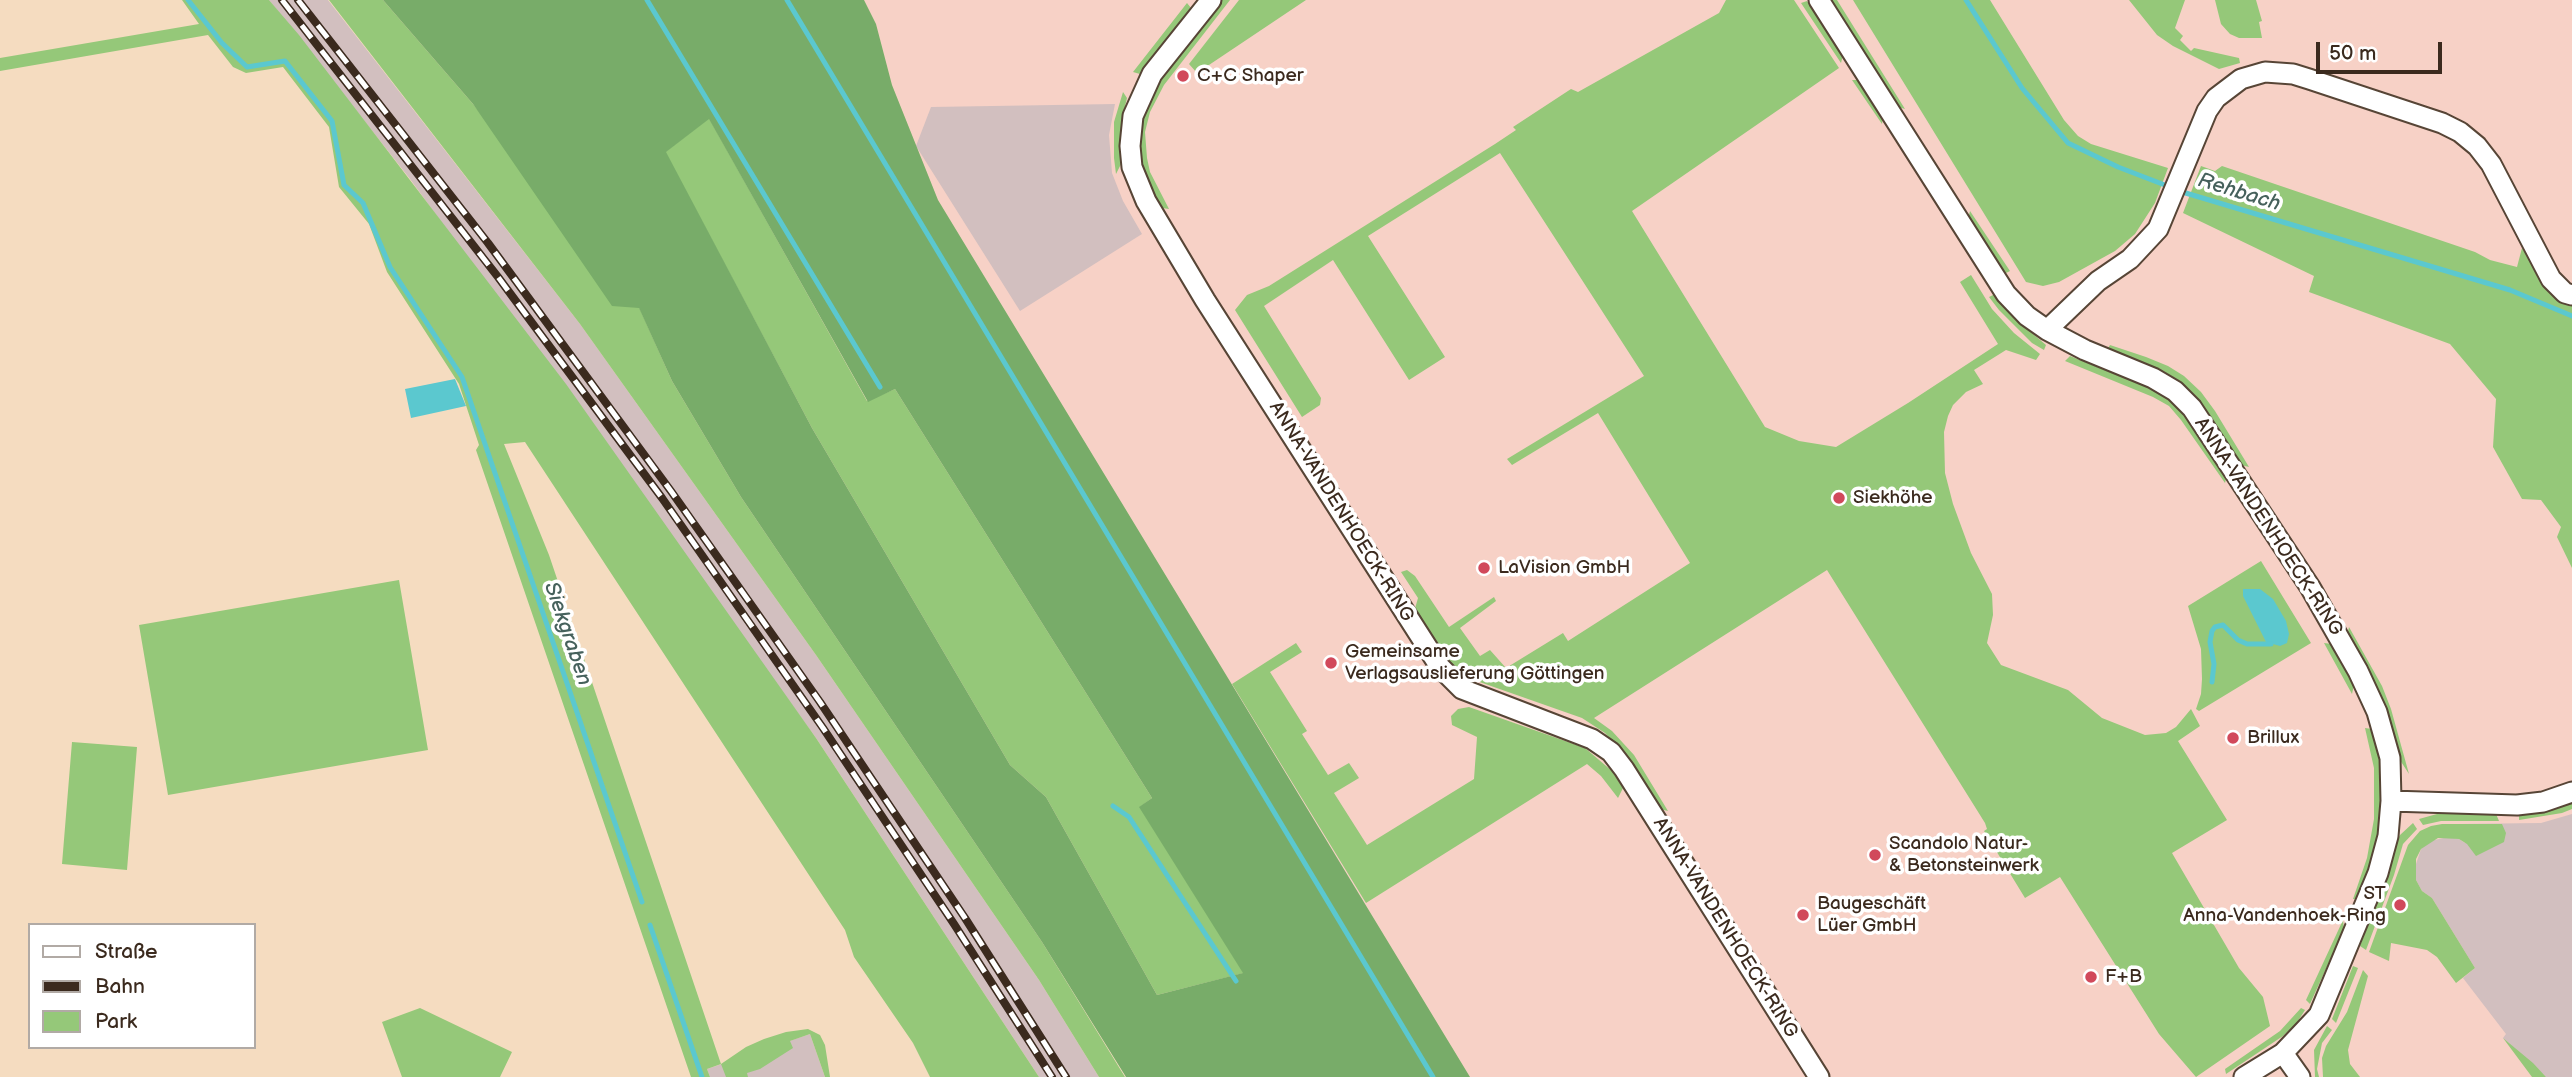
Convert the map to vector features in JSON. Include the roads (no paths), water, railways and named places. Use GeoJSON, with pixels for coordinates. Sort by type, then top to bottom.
{"type":"FeatureCollection","features":[{"type":"Feature","properties":{"kind":"street","name":"ANNA-VANDENHOECK-RING"},"geometry":{"type":"LineString","coordinates":[[1211,0],[1152,74],[1133,116],[1130,146],[1132,167],[1146,201],[1205,300],[1440,667],[1462,689],[1592,739],[1611,752],[1819,1077]]}},
{"type":"Feature","properties":{"kind":"street","name":"ANNA-VANDENHOECK-RING"},"geometry":{"type":"LineString","coordinates":[[1819,0],[2006,293],[2027,316],[2085,350],[2153,378],[2175,391],[2192,408],[2211,433],[2310,587],[2358,671],[2377,712],[2390,758],[2392,801],[2388,836],[2378,873],[2319,1015],[2303,1035],[2279,1056],[2244,1077]]}},
{"type":"Feature","properties":{"kind":"street"},"geometry":{"type":"LineString","coordinates":[[2047,330],[2098,281],[2145,246],[2158,229],[2169,208],[2207,111],[2216,98],[2241,79],[2274,72],[2293,74],[2442,123],[2460,132],[2477,146],[2491,164],[2551,279],[2572,295]]}},
{"type":"Feature","properties":{"kind":"street"},"geometry":{"type":"LineString","coordinates":[[2392,801],[2517,805],[2543,802],[2572,792]]}},
{"type":"Feature","properties":{"kind":"street"},"geometry":{"type":"LineString","coordinates":[[2279,1056],[2288,1077]]}},
{"type":"Feature","properties":{"kind":"street"},"geometry":{"type":"LineString","coordinates":[[2279,1056],[2300,1077]]}},
{"type":"Feature","properties":{"kind":"water"},"geometry":{"type":"Polygon","coordinates":[[[455,379],[466,406],[411,418],[405,389],[455,379]]]}},
{"type":"Feature","properties":{"kind":"water"},"geometry":{"type":"Polygon","coordinates":[[[2243,589],[2260,589],[2273,599],[2286,621],[2289,634],[2287,643],[2280,646],[2266,642],[2243,596],[2243,589]]]}},
{"type":"Feature","properties":{"kind":"waterway","name":"Siekgraben"},"geometry":{"type":"LineString","coordinates":[[188,0],[222,43],[247,67],[285,61],[332,121],[344,185],[363,203],[390,267],[462,377],[642,902]]}},
{"type":"Feature","properties":{"kind":"waterway"},"geometry":{"type":"LineString","coordinates":[[647,0],[880,387]]}},
{"type":"Feature","properties":{"kind":"waterway"},"geometry":{"type":"LineString","coordinates":[[787,0],[1433,1077]]}},
{"type":"Feature","properties":{"kind":"waterway","name":"Rehbach"},"geometry":{"type":"LineString","coordinates":[[1966,0],[2022,88],[2068,143],[2118,167],[2170,187]]}},
{"type":"Feature","properties":{"kind":"waterway","name":"Rehbach"},"geometry":{"type":"LineString","coordinates":[[2179,191],[2510,290],[2572,316]]}},
{"type":"Feature","properties":{"kind":"waterway"},"geometry":{"type":"LineString","coordinates":[[2212,682],[2214,664],[2210,642],[2215,627],[2223,625],[2238,640],[2247,644],[2271,644]]}},
{"type":"Feature","properties":{"kind":"waterway"},"geometry":{"type":"LineString","coordinates":[[1113,806],[1129,817],[1236,981]]}},
{"type":"Feature","properties":{"kind":"waterway","name":"Siekgraben"},"geometry":{"type":"LineString","coordinates":[[650,925],[702,1077]]}},
{"type":"Feature","properties":{"kind":"railway"},"geometry":{"type":"LineString","coordinates":[[282,0],[498,277],[662,498],[823,728],[1052,1077]]}},
{"type":"Feature","properties":{"kind":"railway"},"geometry":{"type":"LineString","coordinates":[[298,0],[488,243],[671,491],[820,702],[965,918],[1066,1077]]}},
{"type":"Feature","properties":{"kind":"place","name":"C+C Shaper"},"geometry":{"type":"Point","coordinates":[1183,76]}},
{"type":"Feature","properties":{"kind":"place","name":"Siekhöhe"},"geometry":{"type":"Point","coordinates":[1839,498]}},
{"type":"Feature","properties":{"kind":"place","name":"LaVision GmbH"},"geometry":{"type":"Point","coordinates":[1484,568]}},
{"type":"Feature","properties":{"kind":"place","name":"Gemeinsame Verlagsauslieferung Göttingen"},"geometry":{"type":"Point","coordinates":[1331,663]}},
{"type":"Feature","properties":{"kind":"place","name":"Brillux"},"geometry":{"type":"Point","coordinates":[2233,738]}},
{"type":"Feature","properties":{"kind":"place","name":"Scandolo Natur- & Betonsteinwerk"},"geometry":{"type":"Point","coordinates":[1875,855]}},
{"type":"Feature","properties":{"kind":"place","name":"ST Anna-Vandenhoek-Ring"},"geometry":{"type":"Point","coordinates":[2400,905]}},
{"type":"Feature","properties":{"kind":"place","name":"Baugeschäft Lüer GmbH"},"geometry":{"type":"Point","coordinates":[1803,915]}},
{"type":"Feature","properties":{"kind":"place","name":"F+B"},"geometry":{"type":"Point","coordinates":[2091,977]}}]}
